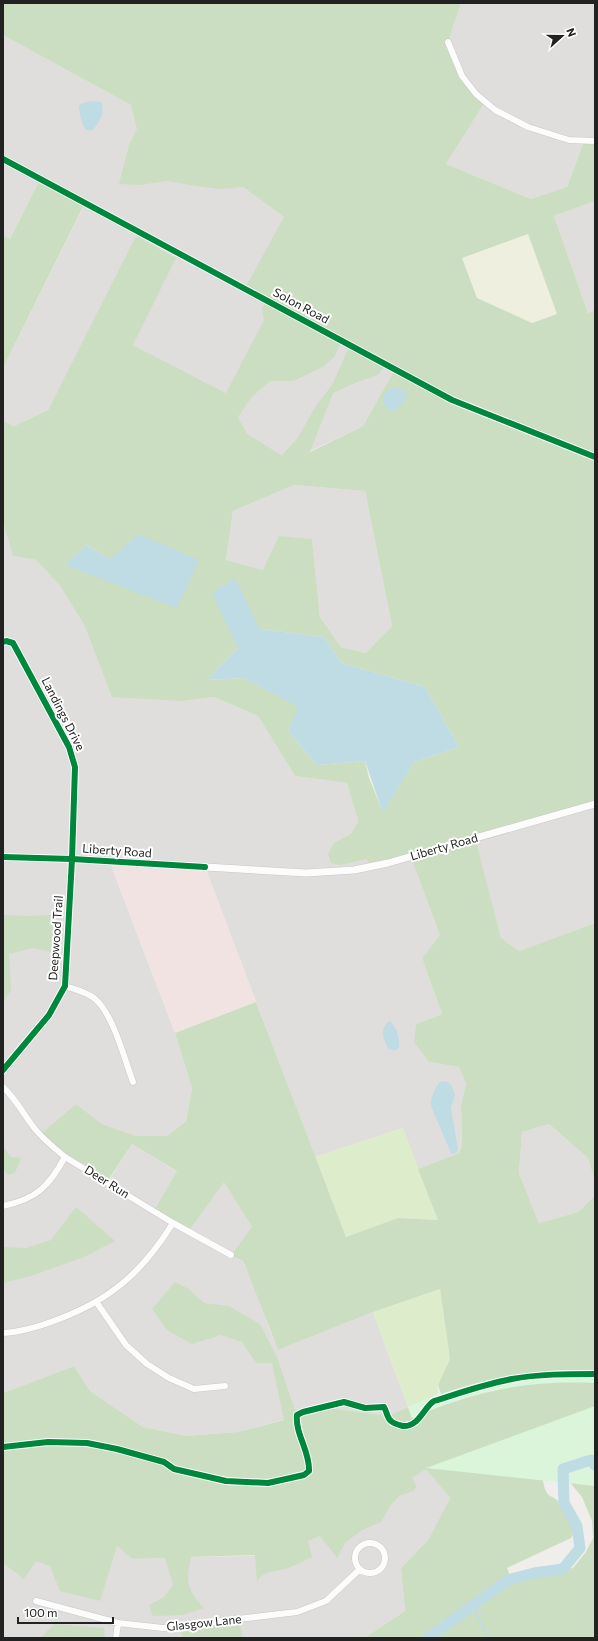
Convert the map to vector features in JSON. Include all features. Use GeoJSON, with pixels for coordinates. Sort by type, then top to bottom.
{"type":"FeatureCollection","features":[{"type":"Feature","properties":{"kind":"street"},"geometry":{"type":"LineString","coordinates":[[448,42],[462,76],[476,94],[495,110],[528,127],[569,140],[595,141]]}},
{"type":"Feature","properties":{"kind":"street","name":"Solon Road"},"geometry":{"type":"LineString","coordinates":[[3,159],[452,400],[595,457]]}},
{"type":"Feature","properties":{"kind":"street","name":"Landings Drive"},"geometry":{"type":"LineString","coordinates":[[3,642],[6,641],[13,643],[70,747],[75,767],[72,859]]}},
{"type":"Feature","properties":{"kind":"street","name":"Liberty Road"},"geometry":{"type":"LineString","coordinates":[[3,857],[72,859],[306,872],[354,870],[388,863],[595,804]]}},
{"type":"Feature","properties":{"kind":"street","name":"Deepwood Trail"},"geometry":{"type":"LineString","coordinates":[[3,1070],[49,1015],[65,986],[72,859]]}},
{"type":"Feature","properties":{"kind":"street"},"geometry":{"type":"LineString","coordinates":[[65,986],[92,997],[101,1005],[108,1015],[133,1082]]}},
{"type":"Feature","properties":{"kind":"street","name":"Deer Run"},"geometry":{"type":"LineString","coordinates":[[3,1087],[20,1105],[35,1129],[49,1144],[65,1157],[173,1224],[231,1254]]}},
{"type":"Feature","properties":{"kind":"street"},"geometry":{"type":"LineString","coordinates":[[3,1206],[17,1203],[41,1190],[54,1176],[65,1157]]}},
{"type":"Feature","properties":{"kind":"street"},"geometry":{"type":"LineString","coordinates":[[3,1333],[41,1326],[79,1312],[97,1302],[124,1284],[141,1267],[157,1249],[173,1224]]}},
{"type":"Feature","properties":{"kind":"street"},"geometry":{"type":"LineString","coordinates":[[97,1302],[126,1345],[147,1364],[169,1378],[194,1389],[225,1386]]}},
{"type":"Feature","properties":{"kind":"street"},"geometry":{"type":"LineString","coordinates":[[367,1544],[372,1544],[380,1548],[385,1556],[385,1561],[380,1569],[371,1573],[360,1569],[355,1558],[359,1549],[367,1544]]}},
{"type":"Feature","properties":{"kind":"street","name":"Glasgow Lane"},"geometry":{"type":"LineString","coordinates":[[36,1601],[118,1623],[164,1628],[297,1612],[326,1601],[360,1569]]}},
{"type":"Feature","properties":{"kind":"street"},"geometry":{"type":"LineString","coordinates":[[116,1638],[118,1623]]}},
{"type":"Feature","properties":{"kind":"shaded area"},"geometry":{"type":"Polygon","coordinates":[[[461,3],[595,3],[595,141],[584,141],[567,187],[531,199],[446,164],[485,102],[462,76],[448,42],[461,3]]]}},
{"type":"Feature","properties":{"kind":"shaded area"},"geometry":{"type":"Polygon","coordinates":[[[3,35],[135,107],[284,217],[395,369],[363,426],[291,460],[246,434],[226,393],[92,324],[48,410],[14,426],[3,421],[3,368],[85,204],[40,179],[10,239],[3,235],[3,35]]]}},
{"type":"Feature","properties":{"kind":"shaded area"},"geometry":{"type":"Polygon","coordinates":[[[595,201],[595,310],[588,313],[554,216],[595,201]]]}},
{"type":"Feature","properties":{"kind":"shaded area"},"geometry":{"type":"Polygon","coordinates":[[[294,485],[365,491],[392,626],[366,653],[341,647],[320,617],[312,539],[263,570],[226,560],[233,511],[294,485]]]}},
{"type":"Feature","properties":{"kind":"shaded area"},"geometry":{"type":"Polygon","coordinates":[[[3,522],[13,556],[65,565],[184,701],[214,697],[258,716],[295,776],[347,783],[370,867],[411,856],[440,935],[422,958],[442,1014],[416,1024],[429,1062],[459,1067],[466,1084],[461,1105],[462,1146],[459,1153],[418,1169],[403,1128],[315,1157],[205,867],[110,863],[175,1033],[192,1088],[186,1121],[167,1136],[136,1136],[102,1124],[76,1104],[108,1182],[132,1144],[178,1172],[154,1211],[224,1181],[252,1227],[242,1260],[252,1280],[278,1350],[373,1312],[408,1407],[388,1416],[329,1408],[237,1432],[187,1436],[143,1427],[90,1391],[74,1366],[3,1393],[3,522]]]}},
{"type":"Feature","properties":{"kind":"shaded area"},"geometry":{"type":"Polygon","coordinates":[[[595,804],[595,923],[519,951],[501,938],[474,838],[595,804]]]}},
{"type":"Feature","properties":{"kind":"shaded area"},"geometry":{"type":"Polygon","coordinates":[[[110,862],[205,867],[256,1002],[175,1033],[110,862]]]}},
{"type":"Feature","properties":{"kind":"shaded area"},"geometry":{"type":"Polygon","coordinates":[[[549,1124],[588,1158],[595,1183],[595,1195],[578,1212],[539,1223],[519,1173],[522,1132],[549,1124]]]}},
{"type":"Feature","properties":{"kind":"shaded area"},"geometry":{"type":"Polygon","coordinates":[[[426,1468],[450,1498],[428,1540],[401,1568],[405,1611],[364,1638],[243,1638],[239,1619],[178,1626],[183,1638],[3,1638],[3,1539],[102,1533],[132,1559],[271,1555],[332,1531],[426,1468]]]}},
{"type":"Feature","properties":{"kind":"green space"},"geometry":{"type":"Polygon","coordinates":[[[3,3],[461,3],[448,42],[462,76],[485,102],[446,164],[531,199],[567,187],[584,141],[595,141],[595,201],[554,216],[588,313],[595,310],[595,804],[475,838],[501,938],[519,951],[595,923],[595,1183],[588,1158],[549,1124],[522,1132],[519,1173],[539,1223],[578,1212],[595,1195],[595,1440],[542,1468],[543,1484],[547,1493],[574,1514],[576,1524],[575,1531],[571,1538],[507,1568],[513,1583],[573,1568],[586,1552],[593,1538],[592,1521],[582,1497],[568,1480],[595,1461],[595,1638],[364,1638],[405,1611],[401,1568],[428,1540],[450,1498],[426,1469],[412,1478],[416,1486],[414,1491],[399,1496],[390,1506],[381,1522],[362,1530],[345,1543],[337,1558],[320,1536],[308,1541],[312,1557],[288,1568],[266,1573],[259,1578],[257,1582],[255,1555],[191,1557],[188,1573],[189,1585],[194,1595],[204,1608],[182,1615],[153,1616],[149,1605],[164,1597],[173,1585],[165,1558],[132,1559],[117,1546],[100,1601],[60,1591],[50,1566],[36,1561],[24,1579],[3,1563],[3,1393],[74,1366],[90,1391],[143,1427],[187,1436],[237,1432],[284,1420],[272,1363],[256,1363],[242,1342],[221,1335],[192,1344],[167,1330],[152,1309],[175,1282],[189,1289],[204,1303],[229,1306],[260,1324],[277,1357],[297,1416],[329,1408],[388,1416],[408,1407],[412,1418],[444,1404],[438,1385],[450,1359],[440,1289],[373,1312],[278,1350],[245,1265],[242,1260],[231,1255],[252,1227],[224,1182],[188,1232],[154,1211],[177,1171],[132,1144],[107,1182],[40,1135],[76,1104],[102,1124],[136,1136],[167,1136],[186,1121],[192,1088],[175,1033],[256,1002],[346,1237],[398,1218],[438,1220],[418,1169],[459,1153],[462,1146],[461,1105],[466,1084],[459,1067],[429,1062],[414,1042],[416,1024],[442,1014],[422,958],[440,935],[411,857],[370,867],[367,859],[340,865],[331,863],[328,854],[334,843],[351,834],[358,822],[347,783],[295,776],[258,716],[214,697],[184,701],[112,697],[84,624],[59,584],[36,560],[13,556],[3,522],[3,421],[14,426],[48,410],[136,236],[176,258],[133,345],[226,393],[264,320],[262,307],[268,301],[245,288],[284,217],[243,187],[221,189],[167,181],[140,185],[119,184],[129,145],[137,129],[131,105],[3,35],[3,3]],[[528,234],[462,258],[477,298],[532,323],[557,314],[528,234]],[[342,341],[334,357],[323,367],[293,381],[270,381],[251,398],[238,417],[247,434],[282,455],[297,439],[315,407],[332,385],[350,345],[342,341]],[[386,365],[378,375],[357,382],[333,393],[310,452],[363,426],[395,369],[386,365]],[[294,485],[233,511],[226,560],[263,570],[279,536],[312,539],[320,617],[341,647],[366,653],[392,626],[365,491],[294,485]],[[86,545],[66,566],[110,559],[86,545]],[[260,629],[238,648],[207,680],[244,678],[299,707],[288,731],[317,765],[365,761],[369,778],[383,812],[414,762],[459,747],[425,687],[342,663],[324,637],[260,629]]]}},
{"type":"Feature","properties":{"kind":"green space"},"geometry":{"type":"Polygon","coordinates":[[[40,179],[85,203],[3,368],[3,235],[10,239],[40,179]]]}},
{"type":"Feature","properties":{"kind":"green space"},"geometry":{"type":"Polygon","coordinates":[[[528,233],[557,314],[532,323],[477,298],[462,257],[528,233]]]}},
{"type":"Feature","properties":{"kind":"green space"},"geometry":{"type":"Polygon","coordinates":[[[3,915],[54,915],[56,953],[33,948],[9,954],[11,990],[3,1002],[3,915]]]}},
{"type":"Feature","properties":{"kind":"green space"},"geometry":{"type":"Polygon","coordinates":[[[403,1128],[438,1220],[398,1218],[346,1237],[315,1157],[403,1128]]]}},
{"type":"Feature","properties":{"kind":"green space"},"geometry":{"type":"Polygon","coordinates":[[[3,1146],[11,1157],[21,1158],[15,1173],[8,1175],[3,1168],[3,1146]]]}},
{"type":"Feature","properties":{"kind":"green space"},"geometry":{"type":"Polygon","coordinates":[[[76,1207],[115,1241],[84,1257],[31,1276],[3,1283],[3,1247],[26,1248],[51,1240],[76,1207]]]}},
{"type":"Feature","properties":{"kind":"green space"},"geometry":{"type":"Polygon","coordinates":[[[440,1289],[450,1359],[438,1385],[438,1394],[408,1407],[373,1312],[440,1289]]]}},
{"type":"Feature","properties":{"kind":"green space"},"geometry":{"type":"Polygon","coordinates":[[[562,1370],[595,1370],[595,1383],[546,1383],[501,1389],[457,1401],[412,1418],[408,1407],[446,1392],[483,1381],[521,1374],[562,1370]]]}},
{"type":"Feature","properties":{"kind":"green space"},"geometry":{"type":"Polygon","coordinates":[[[595,1406],[595,1486],[426,1468],[595,1406]]]}},
{"type":"Feature","properties":{"kind":"green space"},"geometry":{"type":"Polygon","coordinates":[[[239,1619],[243,1638],[183,1638],[178,1626],[239,1619]]]}},
{"type":"Feature","properties":{"kind":"green space"},"geometry":{"type":"Polygon","coordinates":[[[54,1624],[104,1628],[105,1638],[40,1638],[54,1624]]]}},
{"type":"Feature","properties":{"kind":"water"},"geometry":{"type":"Polygon","coordinates":[[[90,101],[101,102],[103,110],[99,121],[93,130],[86,130],[81,119],[79,107],[81,104],[90,101]]]}},
{"type":"Feature","properties":{"kind":"water"},"geometry":{"type":"Polygon","coordinates":[[[393,387],[405,390],[407,398],[397,409],[390,411],[386,408],[383,398],[386,392],[393,387]]]}},
{"type":"Feature","properties":{"kind":"water"},"geometry":{"type":"Polygon","coordinates":[[[138,534],[199,560],[177,608],[65,565],[86,545],[110,559],[138,534]]]}},
{"type":"Feature","properties":{"kind":"water"},"geometry":{"type":"Polygon","coordinates":[[[235,578],[260,629],[324,637],[342,663],[425,687],[459,747],[414,762],[383,813],[365,761],[317,765],[288,731],[298,707],[244,678],[207,680],[238,648],[212,593],[235,578]]]}},
{"type":"Feature","properties":{"kind":"water"},"geometry":{"type":"Polygon","coordinates":[[[390,1021],[396,1030],[399,1041],[399,1048],[395,1050],[389,1049],[383,1034],[384,1027],[390,1021]]]}},
{"type":"Feature","properties":{"kind":"water"},"geometry":{"type":"Polygon","coordinates":[[[446,1081],[451,1085],[455,1095],[451,1108],[458,1150],[453,1154],[451,1153],[431,1106],[432,1096],[436,1087],[440,1082],[446,1081]]]}},
{"type":"Feature","properties":{"kind":"waterway"},"geometry":{"type":"LineString","coordinates":[[428,1638],[508,1580],[534,1573],[563,1569],[580,1548],[577,1526],[564,1503],[563,1469],[591,1460],[595,1465]]}},
{"type":"Feature","properties":{"kind":"waterway"},"geometry":{"type":"LineString","coordinates":[[472,1606],[489,1638]]}},
{"type":"Feature","properties":{"kind":"cycle path"},"geometry":{"type":"LineString","coordinates":[[3,159],[452,400],[595,457]]}},
{"type":"Feature","properties":{"kind":"cycle path"},"geometry":{"type":"LineString","coordinates":[[3,642],[6,641],[13,643],[69,747],[75,767],[65,986],[49,1015],[3,1070]]}},
{"type":"Feature","properties":{"kind":"cycle path"},"geometry":{"type":"LineString","coordinates":[[3,857],[72,859],[205,867]]}},
{"type":"Feature","properties":{"kind":"cycle path"},"geometry":{"type":"LineString","coordinates":[[3,1447],[48,1442],[87,1443],[117,1449],[164,1462],[174,1469],[226,1481],[268,1483],[304,1475],[309,1471],[309,1464],[297,1422],[297,1415],[303,1412],[344,1402],[365,1408],[384,1407],[392,1422],[403,1426],[408,1426],[413,1424],[434,1401],[482,1386],[532,1376],[595,1374]]}}]}
